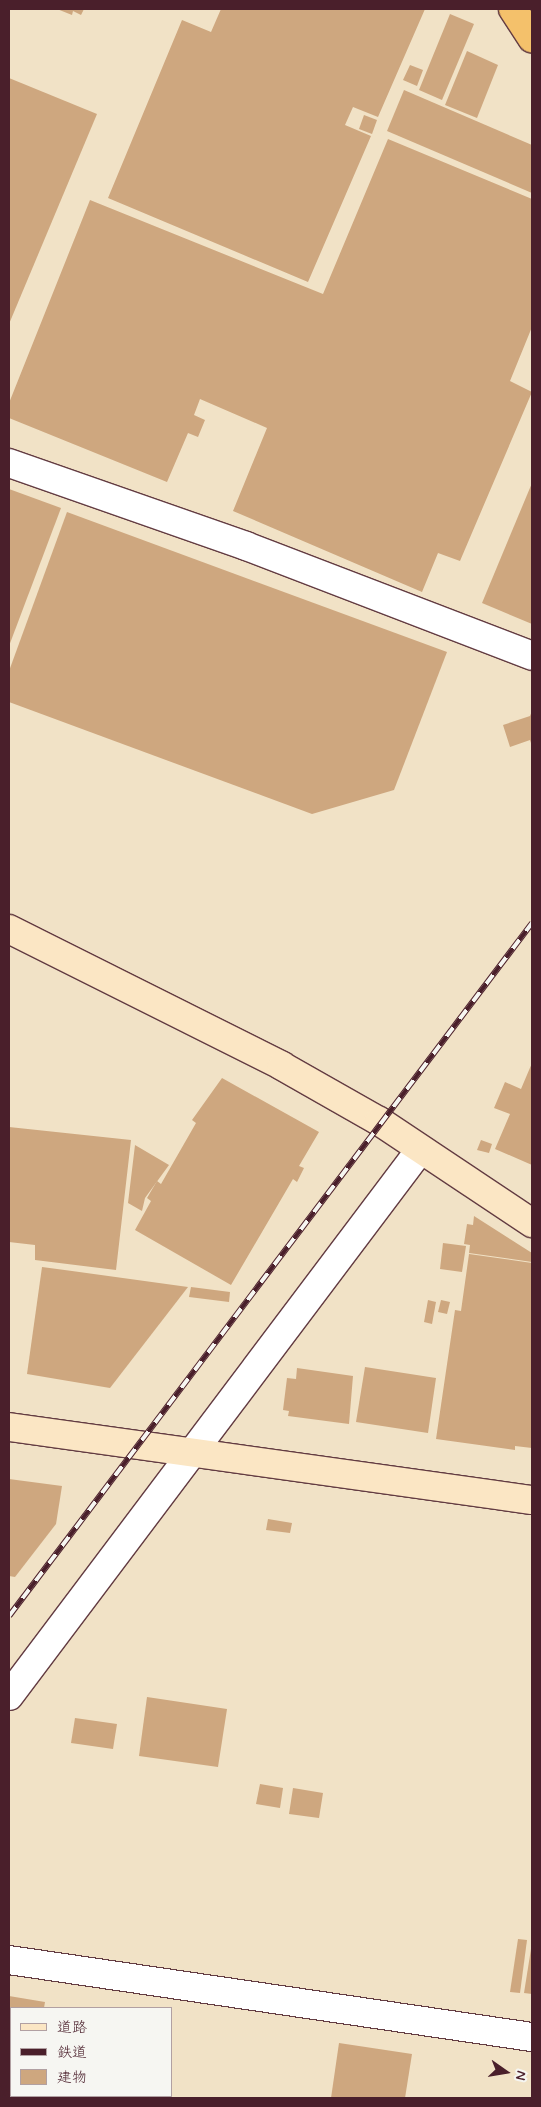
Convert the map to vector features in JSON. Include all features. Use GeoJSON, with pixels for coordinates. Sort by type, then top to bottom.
{"type":"FeatureCollection","features":[{"type":"Feature","properties":{"kind":"highway"},"geometry":{"type":"LineString","coordinates":[[512,9],[532,38]]}},
{"type":"Feature","properties":{"kind":"street"},"geometry":{"type":"LineString","coordinates":[[9,463],[246,546],[532,656]]}},
{"type":"Feature","properties":{"kind":"street"},"geometry":{"type":"LineString","coordinates":[[9,929],[282,1066],[420,1150],[532,1223]]}},
{"type":"Feature","properties":{"kind":"street"},"geometry":{"type":"LineString","coordinates":[[9,1696],[196,1453],[420,1150]]}},
{"type":"Feature","properties":{"kind":"street"},"geometry":{"type":"LineString","coordinates":[[9,1427],[532,1500]]}},
{"type":"Feature","properties":{"kind":"street"},"geometry":{"type":"LineString","coordinates":[[9,1960],[532,2037]]}},
{"type":"Feature","properties":{"kind":"building"},"geometry":{"type":"Polygon","coordinates":[[[57,9],[84,9],[81,15],[73,11],[72,15],[57,9]]]}},
{"type":"Feature","properties":{"kind":"building"},"geometry":{"type":"Polygon","coordinates":[[[221,9],[425,9],[378,117],[353,107],[345,125],[371,136],[308,282],[108,198],[182,20],[211,32],[221,9]]]}},
{"type":"Feature","properties":{"kind":"building"},"geometry":{"type":"Polygon","coordinates":[[[450,14],[474,24],[442,100],[419,90],[450,14]]]}},
{"type":"Feature","properties":{"kind":"building"},"geometry":{"type":"Polygon","coordinates":[[[467,51],[498,65],[477,118],[445,105],[467,51]]]}},
{"type":"Feature","properties":{"kind":"building"},"geometry":{"type":"Polygon","coordinates":[[[410,65],[423,70],[417,86],[403,80],[410,65]]]}},
{"type":"Feature","properties":{"kind":"building"},"geometry":{"type":"Polygon","coordinates":[[[9,78],[97,114],[9,324],[9,78]]]}},
{"type":"Feature","properties":{"kind":"building"},"geometry":{"type":"Polygon","coordinates":[[[404,90],[532,145],[532,193],[387,131],[404,90]]]}},
{"type":"Feature","properties":{"kind":"building"},"geometry":{"type":"Polygon","coordinates":[[[364,115],[377,120],[372,134],[359,129],[364,115]]]}},
{"type":"Feature","properties":{"kind":"building"},"geometry":{"type":"Polygon","coordinates":[[[388,139],[532,199],[532,327],[510,381],[532,392],[460,561],[438,553],[422,592],[233,511],[267,428],[200,399],[194,415],[205,420],[198,437],[188,433],[167,482],[9,418],[9,403],[90,200],[323,294],[388,139]]]}},
{"type":"Feature","properties":{"kind":"building"},"geometry":{"type":"Polygon","coordinates":[[[532,483],[532,624],[482,603],[532,483]]]}},
{"type":"Feature","properties":{"kind":"building"},"geometry":{"type":"Polygon","coordinates":[[[9,489],[61,508],[9,646],[9,489]]]}},
{"type":"Feature","properties":{"kind":"building"},"geometry":{"type":"Polygon","coordinates":[[[67,512],[447,652],[394,790],[312,814],[9,702],[9,671],[67,512]]]}},
{"type":"Feature","properties":{"kind":"building"},"geometry":{"type":"Polygon","coordinates":[[[532,711],[532,746],[530,740],[510,747],[503,725],[530,716],[532,711]]]}},
{"type":"Feature","properties":{"kind":"building"},"geometry":{"type":"Polygon","coordinates":[[[532,1063],[532,1165],[495,1149],[510,1114],[494,1108],[505,1082],[521,1089],[532,1063]]]}},
{"type":"Feature","properties":{"kind":"building"},"geometry":{"type":"Polygon","coordinates":[[[222,1078],[319,1132],[299,1166],[304,1168],[297,1182],[293,1179],[231,1285],[135,1230],[151,1201],[147,1198],[157,1181],[161,1184],[196,1123],[192,1120],[222,1078]]]}},
{"type":"Feature","properties":{"kind":"building"},"geometry":{"type":"Polygon","coordinates":[[[9,1127],[131,1140],[116,1270],[35,1260],[35,1245],[9,1242],[9,1127]]]}},
{"type":"Feature","properties":{"kind":"building"},"geometry":{"type":"Polygon","coordinates":[[[481,1140],[492,1144],[489,1153],[477,1150],[481,1140]]]}},
{"type":"Feature","properties":{"kind":"building"},"geometry":{"type":"Polygon","coordinates":[[[135,1145],[169,1165],[145,1198],[142,1211],[128,1203],[135,1145]]]}},
{"type":"Feature","properties":{"kind":"building"},"geometry":{"type":"Polygon","coordinates":[[[474,1216],[532,1253],[532,1262],[469,1253],[470,1245],[464,1244],[467,1224],[473,1225],[474,1216]]]}},
{"type":"Feature","properties":{"kind":"building"},"geometry":{"type":"Polygon","coordinates":[[[443,1243],[466,1246],[462,1272],[440,1269],[443,1243]]]}},
{"type":"Feature","properties":{"kind":"building"},"geometry":{"type":"Polygon","coordinates":[[[469,1254],[532,1263],[532,1448],[515,1446],[515,1450],[436,1439],[455,1310],[461,1311],[469,1254]]]}},
{"type":"Feature","properties":{"kind":"building"},"geometry":{"type":"Polygon","coordinates":[[[42,1267],[188,1287],[110,1388],[27,1374],[42,1267]]]}},
{"type":"Feature","properties":{"kind":"building"},"geometry":{"type":"Polygon","coordinates":[[[191,1287],[230,1292],[229,1302],[189,1297],[191,1287]]]}},
{"type":"Feature","properties":{"kind":"building"},"geometry":{"type":"Polygon","coordinates":[[[428,1300],[436,1302],[432,1324],[424,1322],[428,1300]]]}},
{"type":"Feature","properties":{"kind":"building"},"geometry":{"type":"Polygon","coordinates":[[[441,1300],[450,1302],[447,1314],[438,1312],[441,1300]]]}},
{"type":"Feature","properties":{"kind":"building"},"geometry":{"type":"Polygon","coordinates":[[[365,1367],[436,1378],[428,1433],[356,1422],[365,1367]]]}},
{"type":"Feature","properties":{"kind":"building"},"geometry":{"type":"Polygon","coordinates":[[[297,1368],[353,1376],[349,1424],[288,1416],[289,1411],[283,1410],[287,1378],[296,1379],[297,1368]]]}},
{"type":"Feature","properties":{"kind":"building"},"geometry":{"type":"Polygon","coordinates":[[[9,1479],[62,1486],[56,1524],[15,1577],[9,1576],[9,1479]]]}},
{"type":"Feature","properties":{"kind":"building"},"geometry":{"type":"Polygon","coordinates":[[[268,1519],[292,1523],[290,1533],[266,1530],[268,1519]]]}},
{"type":"Feature","properties":{"kind":"building"},"geometry":{"type":"Polygon","coordinates":[[[147,1697],[227,1709],[218,1767],[139,1756],[147,1697]]]}},
{"type":"Feature","properties":{"kind":"building"},"geometry":{"type":"Polygon","coordinates":[[[75,1718],[117,1724],[113,1749],[71,1743],[75,1718]]]}},
{"type":"Feature","properties":{"kind":"building"},"geometry":{"type":"Polygon","coordinates":[[[260,1784],[283,1788],[280,1808],[256,1804],[260,1784]]]}},
{"type":"Feature","properties":{"kind":"building"},"geometry":{"type":"Polygon","coordinates":[[[293,1788],[323,1793],[319,1818],[289,1814],[293,1788]]]}},
{"type":"Feature","properties":{"kind":"building"},"geometry":{"type":"Polygon","coordinates":[[[518,1939],[527,1940],[520,1993],[510,1992],[518,1939]]]}},
{"type":"Feature","properties":{"kind":"building"},"geometry":{"type":"Polygon","coordinates":[[[532,1949],[532,1994],[524,1993],[532,1949]]]}},
{"type":"Feature","properties":{"kind":"building"},"geometry":{"type":"Polygon","coordinates":[[[9,1996],[45,2002],[44,2007],[10,2007],[10,2097],[30,2098],[9,2098],[9,1996]]]}},
{"type":"Feature","properties":{"kind":"building"},"geometry":{"type":"Polygon","coordinates":[[[339,2043],[412,2054],[405,2098],[331,2098],[339,2043]]]}},
{"type":"Feature","properties":{"kind":"railway"},"geometry":{"type":"LineString","coordinates":[[9,1616],[532,923]]}}]}
